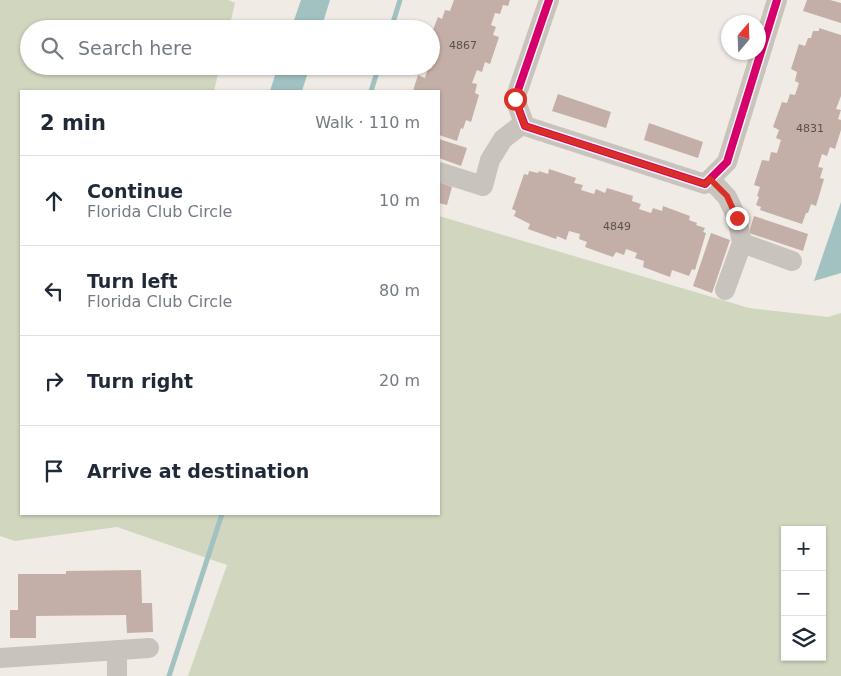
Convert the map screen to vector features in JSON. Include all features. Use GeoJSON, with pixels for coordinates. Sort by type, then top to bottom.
{"type":"FeatureCollection","features":[{"type":"Feature","properties":{"kind":"street"},"geometry":{"type":"LineString","coordinates":[[548,0],[515,99],[525,126],[705,184],[727,162],[777,0]]}},
{"type":"Feature","properties":{"kind":"street"},"geometry":{"type":"LineString","coordinates":[[440,172],[483,186],[490,160],[503,139],[524,123]]}},
{"type":"Feature","properties":{"kind":"street"},"geometry":{"type":"LineString","coordinates":[[710,179],[727,196],[737,218],[742,243],[725,290]]}},
{"type":"Feature","properties":{"kind":"street"},"geometry":{"type":"LineString","coordinates":[[742,243],[792,261]]}},
{"type":"Feature","properties":{"kind":"street"},"geometry":{"type":"LineString","coordinates":[[0,658],[149,648]]}},
{"type":"Feature","properties":{"kind":"street"},"geometry":{"type":"LineString","coordinates":[[117,650],[117,676]]}},
{"type":"Feature","properties":{"kind":"green space"},"geometry":{"type":"Polygon","coordinates":[[[0,0],[228,0],[235,3],[231,20],[20,20],[20,75],[218,75],[214,90],[20,90],[20,515],[440,515],[440,216],[749,308],[828,317],[841,313],[841,676],[188,676],[227,565],[117,527],[15,541],[0,536],[0,0]]]}},
{"type":"Feature","properties":{"kind":"water"},"geometry":{"type":"Polygon","coordinates":[[[301,0],[330,0],[324,20],[294,20],[301,0]]]}},
{"type":"Feature","properties":{"kind":"water"},"geometry":{"type":"Polygon","coordinates":[[[275,75],[307,75],[302,90],[270,90],[275,75]]]}},
{"type":"Feature","properties":{"kind":"water"},"geometry":{"type":"Polygon","coordinates":[[[841,202],[841,273],[814,281],[841,202]]]}},
{"type":"Feature","properties":{"kind":"building"},"geometry":{"type":"Polygon","coordinates":[[[454,0],[510,0],[508,6],[503,5],[500,14],[495,13],[491,25],[496,27],[493,35],[499,37],[490,64],[485,62],[482,72],[477,70],[472,83],[477,84],[475,93],[479,95],[471,122],[466,120],[457,141],[440,135],[440,90],[413,90],[418,75],[425,78],[426,75],[440,75],[440,20],[437,20],[438,17],[442,19],[445,10],[450,11],[454,0]]]}},
{"type":"Feature","properties":{"kind":"building"},"geometry":{"type":"Polygon","coordinates":[[[807,0],[830,0],[841,3],[841,23],[803,11],[807,0]]]}},
{"type":"Feature","properties":{"kind":"building"},"geometry":{"type":"Polygon","coordinates":[[[819,28],[841,35],[841,96],[836,109],[841,110],[838,119],[841,120],[841,130],[835,149],[830,147],[827,156],[822,154],[818,167],[823,168],[820,178],[824,179],[816,206],[811,204],[802,224],[760,210],[761,207],[756,205],[760,187],[754,185],[762,160],[769,161],[771,152],[777,153],[781,140],[776,138],[779,130],[773,127],[782,102],[787,103],[790,94],[795,95],[799,83],[795,81],[797,72],[791,69],[799,44],[805,46],[808,38],[811,38],[813,31],[819,31],[819,28]]]}},
{"type":"Feature","properties":{"kind":"building"},"geometry":{"type":"Polygon","coordinates":[[[558,94],[611,112],[606,128],[552,111],[558,94]]]}},
{"type":"Feature","properties":{"kind":"building"},"geometry":{"type":"Polygon","coordinates":[[[649,123],[703,142],[698,158],[644,140],[649,123]]]}},
{"type":"Feature","properties":{"kind":"building"},"geometry":{"type":"Polygon","coordinates":[[[440,139],[467,148],[461,166],[440,158],[440,139]]]}},
{"type":"Feature","properties":{"kind":"building"},"geometry":{"type":"Polygon","coordinates":[[[549,169],[576,178],[574,183],[583,185],[581,190],[594,194],[596,189],[605,193],[607,188],[633,196],[632,201],[641,204],[639,209],[651,213],[653,208],[662,211],[663,206],[690,216],[689,220],[705,228],[703,232],[706,233],[695,270],[692,269],[689,276],[672,270],[670,277],[643,267],[644,261],[635,258],[637,253],[626,249],[624,255],[616,252],[613,257],[585,247],[587,242],[579,239],[580,234],[569,231],[566,240],[557,236],[556,239],[528,229],[530,224],[514,216],[516,211],[512,209],[524,174],[528,175],[529,171],[538,173],[539,171],[548,174],[549,169]]]}},
{"type":"Feature","properties":{"kind":"building"},"geometry":{"type":"Polygon","coordinates":[[[440,182],[452,187],[447,205],[440,203],[440,182]]]}},
{"type":"Feature","properties":{"kind":"building"},"geometry":{"type":"Polygon","coordinates":[[[754,216],[808,234],[803,251],[749,233],[754,216]]]}},
{"type":"Feature","properties":{"kind":"building"},"geometry":{"type":"Polygon","coordinates":[[[711,233],[730,240],[712,293],[693,286],[711,233]]]}},
{"type":"Feature","properties":{"kind":"building"},"geometry":{"type":"Polygon","coordinates":[[[141,570],[142,603],[152,603],[153,632],[127,633],[126,615],[36,616],[36,638],[10,638],[10,610],[18,610],[18,574],[66,574],[66,571],[141,570]]]}},
{"type":"Feature","properties":{"kind":"waterway"},"geometry":{"type":"LineString","coordinates":[[394,20],[400,0]]}},
{"type":"Feature","properties":{"kind":"waterway"},"geometry":{"type":"LineString","coordinates":[[371,90],[376,75]]}},
{"type":"Feature","properties":{"kind":"waterway"},"geometry":{"type":"LineString","coordinates":[[169,676],[222,515]]}},
{"type":"Feature","properties":{"kind":"cycle path"},"geometry":{"type":"LineString","coordinates":[[549,0],[515,99],[525,126],[705,184],[727,162],[777,0]]}},
{"type":"Feature","properties":{"kind":"route"},"geometry":{"type":"LineString","coordinates":[[515,99],[525,126],[705,184],[710,179],[727,196],[737,218]]}}]}
